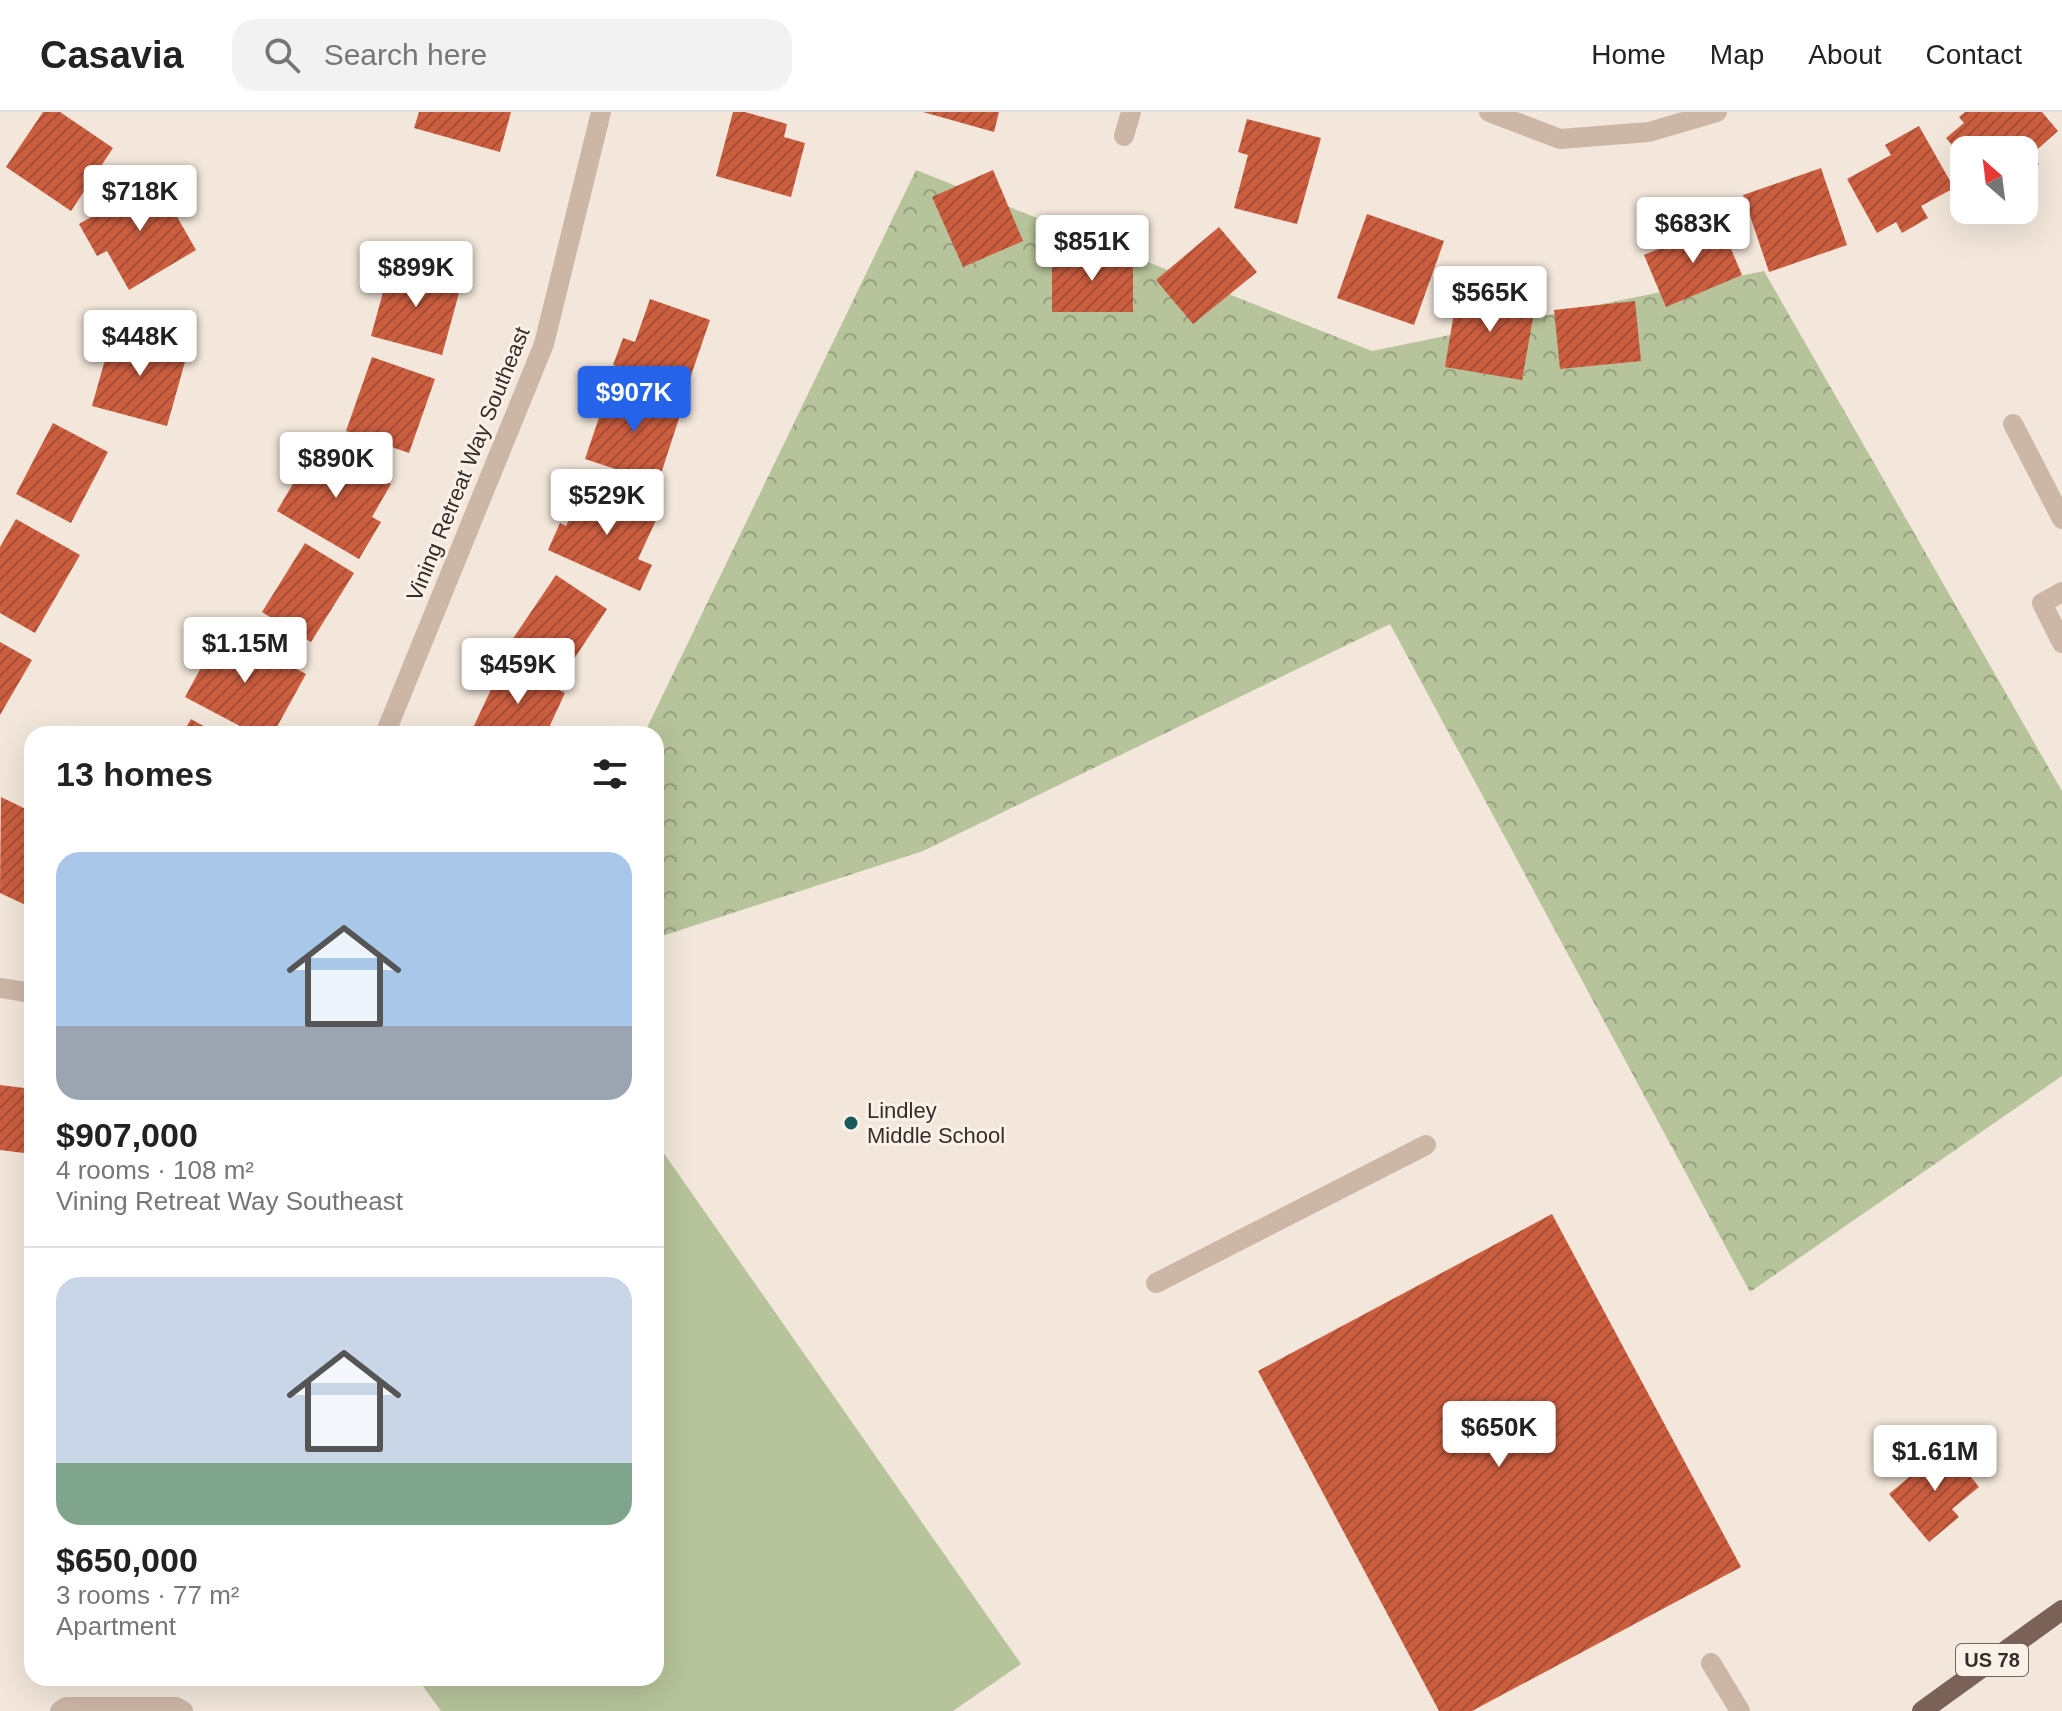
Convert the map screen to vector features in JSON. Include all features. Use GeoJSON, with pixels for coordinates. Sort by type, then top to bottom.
{"type":"FeatureCollection","features":[{"type":"Feature","properties":{"kind":"main road","name":"US 78"},"geometry":{"type":"LineString","coordinates":[[1922,1711],[2062,1610]]}},
{"type":"Feature","properties":{"kind":"street","name":"Vining Retreat Way Southeast"},"geometry":{"type":"LineString","coordinates":[[388,726],[544,344],[601,112]]}},
{"type":"Feature","properties":{"kind":"street"},"geometry":{"type":"LineString","coordinates":[[1124,136],[1131,112]]}},
{"type":"Feature","properties":{"kind":"street"},"geometry":{"type":"LineString","coordinates":[[1489,112],[1560,139],[1649,132],[1717,112]]}},
{"type":"Feature","properties":{"kind":"street"},"geometry":{"type":"LineString","coordinates":[[2013,424],[2062,519]]}},
{"type":"Feature","properties":{"kind":"street"},"geometry":{"type":"LineString","coordinates":[[2062,592],[2042,603],[2062,643]]}},
{"type":"Feature","properties":{"kind":"street"},"geometry":{"type":"LineString","coordinates":[[0,988],[24,992]]}},
{"type":"Feature","properties":{"kind":"street"},"geometry":{"type":"LineString","coordinates":[[1156,1283],[1426,1145]]}},
{"type":"Feature","properties":{"kind":"street"},"geometry":{"type":"LineString","coordinates":[[1711,1663],[1740,1711]]}},
{"type":"Feature","properties":{"kind":"street"},"geometry":{"type":"LineString","coordinates":[[60,1711],[66,1707],[176,1707],[183,1711]]}},
{"type":"Feature","properties":{"kind":"green space"},"geometry":{"type":"Polygon","coordinates":[[[916,170],[1372,351],[1764,271],[2062,791],[2062,1076],[1750,1292],[1390,624],[923,851],[664,935],[664,726],[648,726],[916,170]]]}},
{"type":"Feature","properties":{"kind":"green space"},"geometry":{"type":"Polygon","coordinates":[[[664,1153],[1021,1664],[953,1711],[441,1711],[423,1686],[664,1686],[664,1153]]]}},
{"type":"Feature","properties":{"kind":"building"},"geometry":{"type":"Polygon","coordinates":[[[43,112],[60,112],[113,148],[71,211],[6,167],[43,112]]]}},
{"type":"Feature","properties":{"kind":"building"},"geometry":{"type":"Polygon","coordinates":[[[419,112],[511,112],[500,152],[414,128],[419,112]]]}},
{"type":"Feature","properties":{"kind":"building"},"geometry":{"type":"Polygon","coordinates":[[[733,112],[745,112],[787,124],[784,137],[805,143],[791,197],[716,176],[733,112]]]}},
{"type":"Feature","properties":{"kind":"building"},"geometry":{"type":"Polygon","coordinates":[[[923,112],[999,112],[994,132],[923,112]]]}},
{"type":"Feature","properties":{"kind":"building"},"geometry":{"type":"Polygon","coordinates":[[[1965,112],[2042,112],[2058,131],[2038,149],[2038,136],[1950,136],[1950,143],[1946,138],[1964,123],[1959,117],[1965,112]]]}},
{"type":"Feature","properties":{"kind":"building"},"geometry":{"type":"Polygon","coordinates":[[[1247,119],[1321,138],[1297,224],[1234,208],[1248,155],[1238,152],[1247,119]]]}},
{"type":"Feature","properties":{"kind":"building"},"geometry":{"type":"Polygon","coordinates":[[[1919,126],[1950,181],[1950,190],[1921,206],[1928,218],[1902,233],[1896,222],[1877,233],[1847,179],[1891,155],[1885,145],[1919,126]]]}},
{"type":"Feature","properties":{"kind":"building"},"geometry":{"type":"Polygon","coordinates":[[[1821,168],[1847,245],[1769,272],[1743,195],[1821,168]]]}},
{"type":"Feature","properties":{"kind":"building"},"geometry":{"type":"Polygon","coordinates":[[[993,170],[1023,241],[963,267],[932,197],[993,170]]]}},
{"type":"Feature","properties":{"kind":"building"},"geometry":{"type":"Polygon","coordinates":[[[166,174],[178,195],[168,201],[196,250],[129,290],[107,251],[97,256],[79,224],[166,174]]]}},
{"type":"Feature","properties":{"kind":"building"},"geometry":{"type":"Polygon","coordinates":[[[1367,214],[1444,241],[1414,325],[1337,298],[1367,214]]]}},
{"type":"Feature","properties":{"kind":"building"},"geometry":{"type":"Polygon","coordinates":[[[1720,223],[1742,275],[1666,307],[1644,255],[1720,223]]]}},
{"type":"Feature","properties":{"kind":"building"},"geometry":{"type":"Polygon","coordinates":[[[1219,227],[1257,272],[1193,324],[1156,280],[1219,227]]]}},
{"type":"Feature","properties":{"kind":"building"},"geometry":{"type":"Polygon","coordinates":[[[1052,254],[1133,255],[1133,312],[1052,312],[1052,254]]]}},
{"type":"Feature","properties":{"kind":"building"},"geometry":{"type":"Polygon","coordinates":[[[391,263],[462,282],[442,355],[371,336],[391,263]]]}},
{"type":"Feature","properties":{"kind":"building"},"geometry":{"type":"Polygon","coordinates":[[[1458,289],[1536,301],[1522,380],[1445,367],[1458,289]]]}},
{"type":"Feature","properties":{"kind":"building"},"geometry":{"type":"Polygon","coordinates":[[[650,299],[710,320],[686,390],[613,365],[623,338],[635,342],[650,299]]]}},
{"type":"Feature","properties":{"kind":"building"},"geometry":{"type":"Polygon","coordinates":[[[1635,301],[1641,361],[1560,369],[1554,310],[1635,301]]]}},
{"type":"Feature","properties":{"kind":"building"},"geometry":{"type":"Polygon","coordinates":[[[113,331],[188,351],[167,426],[92,406],[113,331]]]}},
{"type":"Feature","properties":{"kind":"building"},"geometry":{"type":"Polygon","coordinates":[[[372,357],[435,379],[409,453],[346,431],[372,357]]]}},
{"type":"Feature","properties":{"kind":"building"},"geometry":{"type":"Polygon","coordinates":[[[610,385],[682,409],[658,483],[585,459],[610,385]]]}},
{"type":"Feature","properties":{"kind":"building"},"geometry":{"type":"Polygon","coordinates":[[[53,423],[108,452],[71,523],[16,494],[53,423]]]}},
{"type":"Feature","properties":{"kind":"building"},"geometry":{"type":"Polygon","coordinates":[[[318,441],[391,484],[372,517],[381,522],[359,559],[277,511],[318,441]]]}},
{"type":"Feature","properties":{"kind":"building"},"geometry":{"type":"Polygon","coordinates":[[[586,483],[658,516],[638,559],[652,565],[640,591],[548,550],[560,523],[566,526],[586,483]]]}},
{"type":"Feature","properties":{"kind":"building"},"geometry":{"type":"Polygon","coordinates":[[[16,519],[80,555],[35,633],[0,613],[0,547],[16,519]]]}},
{"type":"Feature","properties":{"kind":"building"},"geometry":{"type":"Polygon","coordinates":[[[305,543],[354,573],[311,642],[262,612],[305,543]]]}},
{"type":"Feature","properties":{"kind":"building"},"geometry":{"type":"Polygon","coordinates":[[[556,575],[607,609],[564,674],[512,640],[556,575]]]}},
{"type":"Feature","properties":{"kind":"building"},"geometry":{"type":"Polygon","coordinates":[[[222,629],[306,674],[277,726],[240,726],[185,697],[222,629]]]}},
{"type":"Feature","properties":{"kind":"building"},"geometry":{"type":"Polygon","coordinates":[[[0,642],[32,660],[0,715],[0,642]]]}},
{"type":"Feature","properties":{"kind":"building"},"geometry":{"type":"Polygon","coordinates":[[[503,664],[565,693],[550,726],[474,726],[503,664]]]}},
{"type":"Feature","properties":{"kind":"building"},"geometry":{"type":"Polygon","coordinates":[[[191,719],[204,726],[187,726],[191,719]]]}},
{"type":"Feature","properties":{"kind":"building"},"geometry":{"type":"Polygon","coordinates":[[[1,797],[24,808],[24,904],[0,893],[1,797]]]}},
{"type":"Feature","properties":{"kind":"building"},"geometry":{"type":"Polygon","coordinates":[[[0,1085],[24,1088],[24,1153],[0,1150],[0,1085]]]}},
{"type":"Feature","properties":{"kind":"building"},"geometry":{"type":"Polygon","coordinates":[[[1552,1214],[1741,1567],[1472,1711],[1439,1711],[1258,1371],[1552,1214]]]}},
{"type":"Feature","properties":{"kind":"building"},"geometry":{"type":"Polygon","coordinates":[[[1946,1446],[1979,1487],[1952,1509],[1959,1517],[1929,1542],[1889,1494],[1946,1446]]]}},
{"type":"Feature","properties":{"kind":"place","name":"Lindley Middle School"},"geometry":{"type":"Point","coordinates":[851,1123]}}]}
